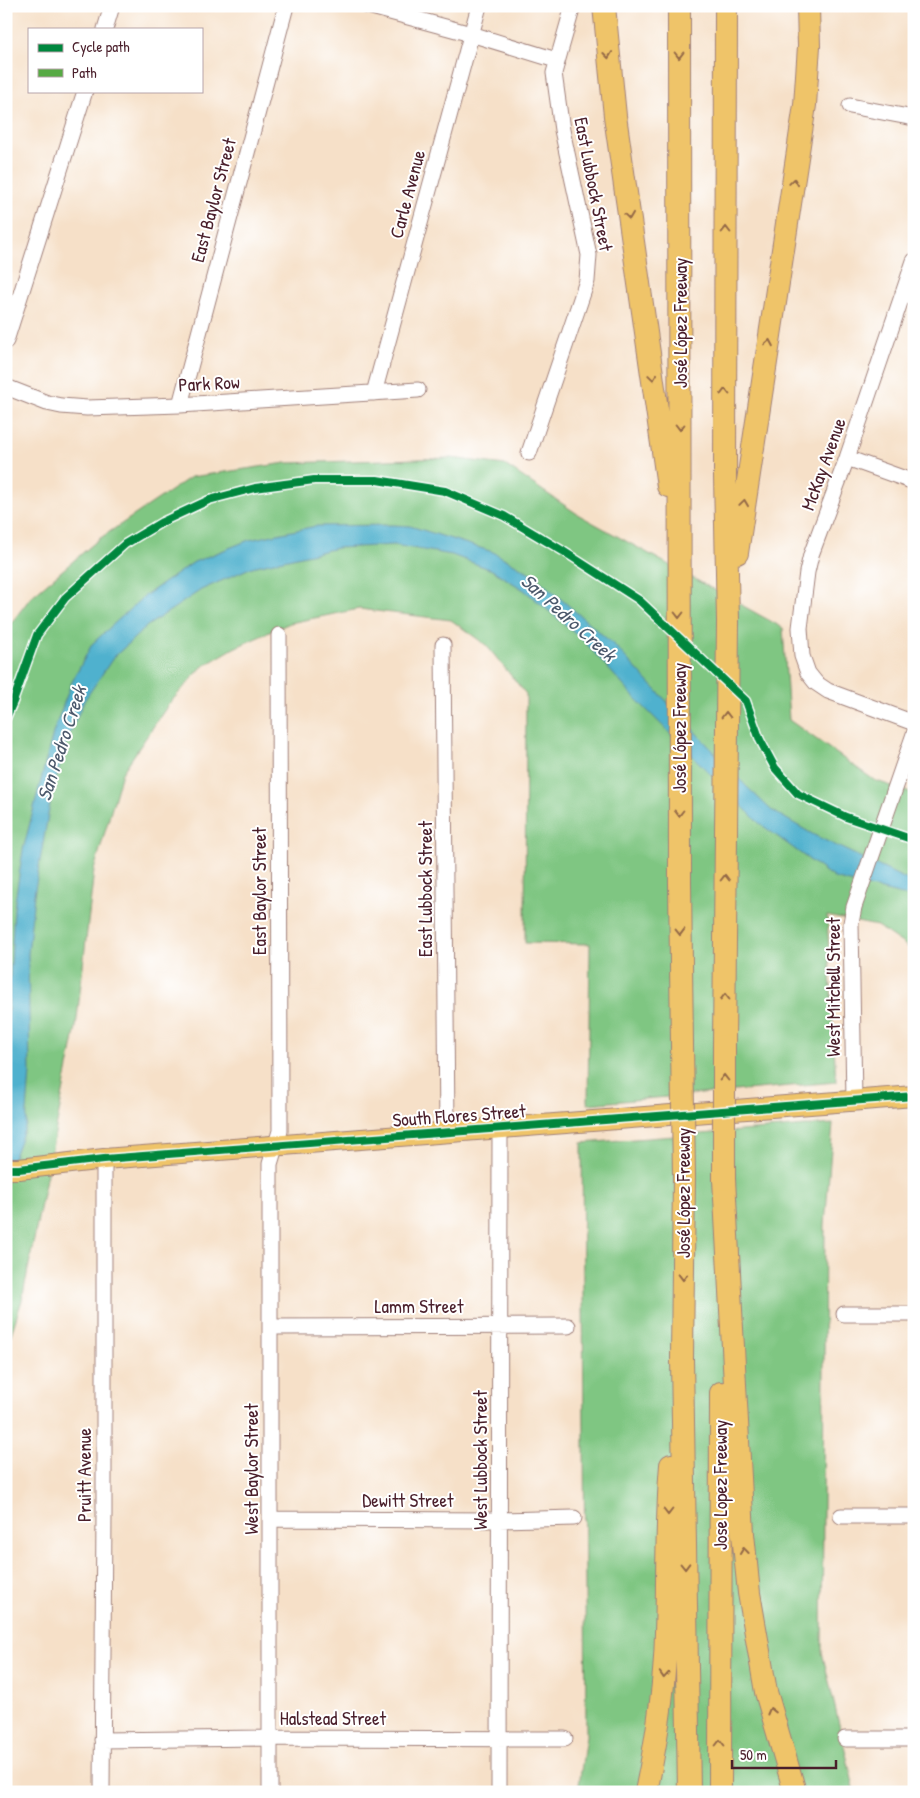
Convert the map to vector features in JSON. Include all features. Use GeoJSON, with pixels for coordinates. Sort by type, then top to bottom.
{"type":"FeatureCollection","features":[{"type":"Feature","properties":{"kind":"highway"},"geometry":{"type":"LineString","coordinates":[[604,6],[615,116],[679,566]]}},
{"type":"Feature","properties":{"kind":"highway","name":"José López Freeway"},"geometry":{"type":"LineString","coordinates":[[679,6],[680,883],[684,1176],[682,1360]]}},
{"type":"Feature","properties":{"kind":"highway"},"geometry":{"type":"LineString","coordinates":[[726,6],[725,476],[727,627],[724,1179],[743,1534],[749,1594],[766,1692],[795,1792]]}},
{"type":"Feature","properties":{"kind":"highway"},"geometry":{"type":"LineString","coordinates":[[727,627],[755,426],[805,105],[809,46],[808,6]]}},
{"type":"Feature","properties":{"kind":"highway","name":"Jose Lopez Freeway"},"geometry":{"type":"LineString","coordinates":[[720,1792],[720,1525],[724,1179]]}},
{"type":"Feature","properties":{"kind":"highway"},"geometry":{"type":"LineString","coordinates":[[646,1792],[655,1747],[664,1680],[668,1501],[682,1360]]}},
{"type":"Feature","properties":{"kind":"highway","name":"Jose Lopez Freeway"},"geometry":{"type":"LineString","coordinates":[[682,1360],[688,1792]]}},
{"type":"Feature","properties":{"kind":"main road","name":"South Flores Street"},"geometry":{"type":"LineString","coordinates":[[6,1169],[104,1159],[914,1096]]}},
{"type":"Feature","properties":{"kind":"street"},"geometry":{"type":"LineString","coordinates":[[104,28],[112,6]]}},
{"type":"Feature","properties":{"kind":"street","name":"East Baylor Street"},"geometry":{"type":"LineString","coordinates":[[180,405],[286,6]]}},
{"type":"Feature","properties":{"kind":"street"},"geometry":{"type":"LineString","coordinates":[[368,6],[471,34],[556,60]]}},
{"type":"Feature","properties":{"kind":"street","name":"Carle Avenue"},"geometry":{"type":"LineString","coordinates":[[374,393],[479,6]]}},
{"type":"Feature","properties":{"kind":"street","name":"East Lubbock Street"},"geometry":{"type":"LineString","coordinates":[[529,453],[582,298],[589,264],[589,255],[562,130],[554,73],[572,6]]}},
{"type":"Feature","properties":{"kind":"street"},"geometry":{"type":"LineString","coordinates":[[6,341],[85,92]]}},
{"type":"Feature","properties":{"kind":"street"},"geometry":{"type":"LineString","coordinates":[[850,106],[914,118]]}},
{"type":"Feature","properties":{"kind":"street","name":"McKay Avenue"},"geometry":{"type":"LineString","coordinates":[[914,261],[847,458],[811,555],[800,628],[802,656],[808,673],[816,683],[828,691],[914,723]]}},
{"type":"Feature","properties":{"kind":"street","name":"Park Row"},"geometry":{"type":"LineString","coordinates":[[6,386],[47,403],[87,408],[180,405],[418,390]]}},
{"type":"Feature","properties":{"kind":"street"},"geometry":{"type":"LineString","coordinates":[[847,458],[914,482]]}},
{"type":"Feature","properties":{"kind":"street","name":"East Baylor Street"},"geometry":{"type":"LineString","coordinates":[[275,1146],[280,1131],[279,635]]}},
{"type":"Feature","properties":{"kind":"street","name":"East Lubbock Street"},"geometry":{"type":"LineString","coordinates":[[443,645],[446,1132]]}},
{"type":"Feature","properties":{"kind":"street","name":"West Mitchell Street"},"geometry":{"type":"LineString","coordinates":[[854,1100],[851,923],[854,906],[914,734]]}},
{"type":"Feature","properties":{"kind":"street","name":"West Lubbock Street"},"geometry":{"type":"LineString","coordinates":[[499,1792],[500,1129]]}},
{"type":"Feature","properties":{"kind":"street","name":"West Baylor Street"},"geometry":{"type":"LineString","coordinates":[[270,1792],[270,1164],[275,1146]]}},
{"type":"Feature","properties":{"kind":"street","name":"Pruitt Avenue"},"geometry":{"type":"LineString","coordinates":[[102,1792],[104,1159]]}},
{"type":"Feature","properties":{"kind":"street"},"geometry":{"type":"LineString","coordinates":[[844,1314],[914,1314]]}},
{"type":"Feature","properties":{"kind":"street","name":"Lamm Street"},"geometry":{"type":"LineString","coordinates":[[270,1327],[568,1326]]}},
{"type":"Feature","properties":{"kind":"street"},"geometry":{"type":"LineString","coordinates":[[841,1516],[914,1516]]}},
{"type":"Feature","properties":{"kind":"street","name":"Dewitt Street"},"geometry":{"type":"LineString","coordinates":[[271,1519],[499,1520],[574,1518]]}},
{"type":"Feature","properties":{"kind":"street","name":"Halstead Street"},"geometry":{"type":"LineString","coordinates":[[102,1740],[270,1738],[565,1739]]}},
{"type":"Feature","properties":{"kind":"street"},"geometry":{"type":"LineString","coordinates":[[845,1739],[914,1739]]}},
{"type":"Feature","properties":{"kind":"green space"},"geometry":{"type":"Polygon","coordinates":[[[451,458],[505,465],[579,515],[783,628],[789,720],[874,780],[914,794],[914,951],[877,926],[827,916],[836,1082],[588,1104],[590,944],[525,943],[526,694],[486,645],[451,620],[359,609],[290,623],[234,648],[202,667],[168,705],[122,773],[94,870],[76,1027],[22,1300],[6,1350],[6,630],[31,597],[99,539],[191,477],[286,463],[451,458]]]}},
{"type":"Feature","properties":{"kind":"green space"},"geometry":{"type":"Polygon","coordinates":[[[833,1124],[825,1225],[822,1652],[855,1792],[578,1792],[586,1736],[582,1143],[833,1124]]]}},
{"type":"Feature","properties":{"kind":"water","name":"San Pedro Creek"},"geometry":{"type":"Polygon","coordinates":[[[316,526],[410,526],[493,552],[532,574],[613,644],[746,786],[771,810],[814,835],[914,883],[914,898],[834,878],[759,823],[632,695],[581,638],[524,590],[492,570],[452,555],[394,545],[337,548],[252,567],[201,590],[147,626],[113,658],[84,701],[67,740],[51,798],[34,895],[28,954],[30,1072],[26,1125],[6,1177],[6,1051],[14,908],[23,850],[53,733],[71,684],[92,644],[143,597],[194,562],[249,540],[316,526]]]}},
{"type":"Feature","properties":{"kind":"cycle path"},"geometry":{"type":"LineString","coordinates":[[6,718],[37,635],[65,598],[125,544],[162,522],[209,500],[255,488],[314,480],[377,480],[445,491],[504,516],[639,600],[746,701],[760,740],[775,768],[798,794],[846,817],[914,840]]}},
{"type":"Feature","properties":{"kind":"cycle path"},"geometry":{"type":"LineString","coordinates":[[6,1169],[104,1159],[914,1096]]}}]}
